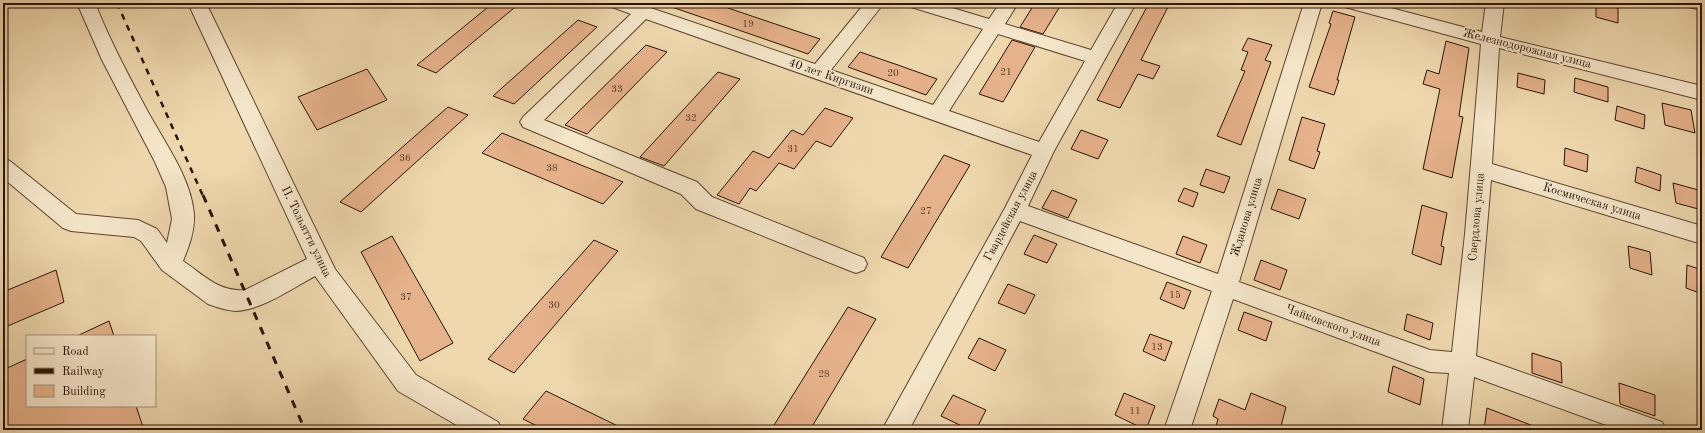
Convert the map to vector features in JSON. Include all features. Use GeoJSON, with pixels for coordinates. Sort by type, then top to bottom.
{"type":"FeatureCollection","features":[{"type":"Feature","properties":{"kind":"street"},"geometry":{"type":"LineString","coordinates":[[86,3],[99,35],[119,76],[168,168],[180,200],[183,212],[182,230],[170,264]]}},
{"type":"Feature","properties":{"kind":"street","name":"П. Тольятти улица"},"geometry":{"type":"LineString","coordinates":[[197,3],[326,275],[407,383],[490,430]]}},
{"type":"Feature","properties":{"kind":"street","name":"40 лет Киргизии"},"geometry":{"type":"LineString","coordinates":[[618,3],[1044,152]]}},
{"type":"Feature","properties":{"kind":"street"},"geometry":{"type":"LineString","coordinates":[[674,3],[651,14],[530,122],[689,188],[704,203],[856,264]]}},
{"type":"Feature","properties":{"kind":"street"},"geometry":{"type":"LineString","coordinates":[[818,73],[875,3]]}},
{"type":"Feature","properties":{"kind":"street"},"geometry":{"type":"LineString","coordinates":[[917,3],[1096,58]]}},
{"type":"Feature","properties":{"kind":"street"},"geometry":{"type":"LineString","coordinates":[[937,114],[1009,3]]}},
{"type":"Feature","properties":{"kind":"street","name":"Гвардейская улица"},"geometry":{"type":"LineString","coordinates":[[895,430],[1015,210],[1044,152],[1127,3]]}},
{"type":"Feature","properties":{"kind":"street","name":"Жданова улица"},"geometry":{"type":"LineString","coordinates":[[1177,430],[1225,288],[1313,3]]}},
{"type":"Feature","properties":{"kind":"street","name":"Железнодорожная улица"},"geometry":{"type":"LineString","coordinates":[[1352,3],[1490,40],[1702,93]]}},
{"type":"Feature","properties":{"kind":"street","name":"Свердлова улица"},"geometry":{"type":"LineString","coordinates":[[1455,430],[1464,363],[1481,169],[1490,40],[1495,3]]}},
{"type":"Feature","properties":{"kind":"street"},"geometry":{"type":"LineString","coordinates":[[1695,3],[1702,4]]}},
{"type":"Feature","properties":{"kind":"street"},"geometry":{"type":"LineString","coordinates":[[3,166],[68,220],[138,229],[149,235],[170,264],[216,297],[234,301],[248,300],[320,263]]}},
{"type":"Feature","properties":{"kind":"street","name":"Космическая улица"},"geometry":{"type":"LineString","coordinates":[[1481,169],[1702,235]]}},
{"type":"Feature","properties":{"kind":"street","name":"Чайковского улица"},"geometry":{"type":"LineString","coordinates":[[1015,210],[1225,288],[1430,361],[1464,363],[1653,430]]}},
{"type":"Feature","properties":{"kind":"building"},"geometry":{"type":"Polygon","coordinates":[[[493,3],[520,3],[436,73],[417,65],[493,3]]]}},
{"type":"Feature","properties":{"kind":"building"},"geometry":{"type":"Polygon","coordinates":[[[666,3],[713,3],[820,39],[808,54],[666,5],[666,3]]]}},
{"type":"Feature","properties":{"kind":"building"},"geometry":{"type":"Polygon","coordinates":[[[1035,3],[1062,3],[1043,34],[1020,27],[1035,3]]]}},
{"type":"Feature","properties":{"kind":"building"},"geometry":{"type":"Polygon","coordinates":[[[1149,3],[1170,3],[1141,60],[1160,66],[1153,79],[1138,74],[1120,108],[1097,100],[1149,3]]]}},
{"type":"Feature","properties":{"kind":"building"},"geometry":{"type":"Polygon","coordinates":[[[1596,3],[1618,8],[1618,23],[1596,17],[1596,3]]]}},
{"type":"Feature","properties":{"kind":"building"},"geometry":{"type":"Polygon","coordinates":[[[1333,11],[1355,17],[1334,95],[1309,87],[1331,24],[1329,23],[1333,11]]]}},
{"type":"Feature","properties":{"kind":"building"},"geometry":{"type":"Polygon","coordinates":[[[578,20],[597,27],[514,104],[493,96],[578,20]]]}},
{"type":"Feature","properties":{"kind":"building"},"geometry":{"type":"Polygon","coordinates":[[[1248,38],[1272,45],[1265,60],[1271,62],[1241,145],[1217,136],[1245,71],[1241,70],[1248,52],[1242,50],[1248,38]]]}},
{"type":"Feature","properties":{"kind":"building"},"geometry":{"type":"Polygon","coordinates":[[[1012,40],[1035,47],[1003,102],[979,94],[1012,40]]]}},
{"type":"Feature","properties":{"kind":"building"},"geometry":{"type":"Polygon","coordinates":[[[1446,41],[1469,48],[1459,116],[1463,117],[1452,178],[1423,169],[1440,89],[1423,84],[1427,70],[1439,74],[1446,41]]]}},
{"type":"Feature","properties":{"kind":"building"},"geometry":{"type":"Polygon","coordinates":[[[646,45],[667,52],[587,134],[565,125],[646,45]]]}},
{"type":"Feature","properties":{"kind":"building"},"geometry":{"type":"Polygon","coordinates":[[[860,52],[937,79],[926,95],[848,67],[860,52]]]}},
{"type":"Feature","properties":{"kind":"building"},"geometry":{"type":"Polygon","coordinates":[[[367,69],[387,100],[317,130],[298,97],[367,69]]]}},
{"type":"Feature","properties":{"kind":"building"},"geometry":{"type":"Polygon","coordinates":[[[718,72],[740,79],[664,166],[640,157],[718,72]]]}},
{"type":"Feature","properties":{"kind":"building"},"geometry":{"type":"Polygon","coordinates":[[[1518,73],[1545,80],[1544,94],[1517,87],[1518,73]]]}},
{"type":"Feature","properties":{"kind":"building"},"geometry":{"type":"Polygon","coordinates":[[[1575,78],[1608,87],[1608,102],[1574,92],[1575,78]]]}},
{"type":"Feature","properties":{"kind":"building"},"geometry":{"type":"Polygon","coordinates":[[[1662,103],[1691,110],[1695,133],[1665,125],[1662,103]]]}},
{"type":"Feature","properties":{"kind":"building"},"geometry":{"type":"Polygon","coordinates":[[[1617,106],[1645,115],[1644,129],[1615,120],[1617,106]]]}},
{"type":"Feature","properties":{"kind":"building"},"geometry":{"type":"Polygon","coordinates":[[[448,107],[468,115],[361,212],[340,202],[448,107]]]}},
{"type":"Feature","properties":{"kind":"building"},"geometry":{"type":"Polygon","coordinates":[[[825,108],[853,118],[831,147],[816,141],[794,169],[779,163],[756,191],[750,188],[739,204],[717,195],[753,151],[769,158],[792,130],[803,135],[825,108]]]}},
{"type":"Feature","properties":{"kind":"building"},"geometry":{"type":"Polygon","coordinates":[[[1302,117],[1325,124],[1317,151],[1320,152],[1314,169],[1289,160],[1302,117]]]}},
{"type":"Feature","properties":{"kind":"building"},"geometry":{"type":"Polygon","coordinates":[[[1081,130],[1108,140],[1098,159],[1071,149],[1081,130]]]}},
{"type":"Feature","properties":{"kind":"building"},"geometry":{"type":"Polygon","coordinates":[[[502,133],[623,182],[603,204],[482,153],[502,133]]]}},
{"type":"Feature","properties":{"kind":"building"},"geometry":{"type":"Polygon","coordinates":[[[1565,148],[1588,155],[1587,172],[1564,165],[1565,148]]]}},
{"type":"Feature","properties":{"kind":"building"},"geometry":{"type":"Polygon","coordinates":[[[944,155],[970,165],[908,268],[881,257],[944,155]]]}},
{"type":"Feature","properties":{"kind":"building"},"geometry":{"type":"Polygon","coordinates":[[[1637,167],[1661,175],[1660,191],[1635,182],[1637,167]]]}},
{"type":"Feature","properties":{"kind":"building"},"geometry":{"type":"Polygon","coordinates":[[[1206,169],[1230,177],[1224,193],[1200,185],[1206,169]]]}},
{"type":"Feature","properties":{"kind":"building"},"geometry":{"type":"Polygon","coordinates":[[[1673,183],[1702,191],[1702,210],[1676,203],[1673,183]]]}},
{"type":"Feature","properties":{"kind":"building"},"geometry":{"type":"Polygon","coordinates":[[[1184,188],[1198,193],[1193,207],[1178,201],[1184,188]]]}},
{"type":"Feature","properties":{"kind":"building"},"geometry":{"type":"Polygon","coordinates":[[[1278,189],[1306,199],[1299,219],[1271,209],[1278,189]]]}},
{"type":"Feature","properties":{"kind":"building"},"geometry":{"type":"Polygon","coordinates":[[[1052,190],[1077,200],[1068,218],[1042,208],[1052,190]]]}},
{"type":"Feature","properties":{"kind":"building"},"geometry":{"type":"Polygon","coordinates":[[[1422,205],[1447,213],[1441,246],[1444,247],[1441,265],[1412,254],[1422,205]]]}},
{"type":"Feature","properties":{"kind":"building"},"geometry":{"type":"Polygon","coordinates":[[[1034,235],[1057,244],[1047,263],[1024,254],[1034,235]]]}},
{"type":"Feature","properties":{"kind":"building"},"geometry":{"type":"Polygon","coordinates":[[[392,236],[453,343],[420,361],[361,252],[392,236]]]}},
{"type":"Feature","properties":{"kind":"building"},"geometry":{"type":"Polygon","coordinates":[[[1183,236],[1207,245],[1200,263],[1176,254],[1183,236]]]}},
{"type":"Feature","properties":{"kind":"building"},"geometry":{"type":"Polygon","coordinates":[[[594,240],[618,251],[514,373],[488,359],[594,240]]]}},
{"type":"Feature","properties":{"kind":"building"},"geometry":{"type":"Polygon","coordinates":[[[1628,246],[1650,252],[1652,275],[1630,268],[1628,246]]]}},
{"type":"Feature","properties":{"kind":"building"},"geometry":{"type":"Polygon","coordinates":[[[1261,260],[1287,270],[1280,290],[1254,280],[1261,260]]]}},
{"type":"Feature","properties":{"kind":"building"},"geometry":{"type":"Polygon","coordinates":[[[1687,265],[1702,270],[1702,294],[1686,288],[1687,265]]]}},
{"type":"Feature","properties":{"kind":"building"},"geometry":{"type":"Polygon","coordinates":[[[56,270],[64,302],[3,328],[3,292],[56,270]]]}},
{"type":"Feature","properties":{"kind":"building"},"geometry":{"type":"Polygon","coordinates":[[[1167,282],[1191,291],[1184,309],[1160,299],[1167,282]]]}},
{"type":"Feature","properties":{"kind":"building"},"geometry":{"type":"Polygon","coordinates":[[[1008,284],[1035,295],[1025,314],[998,303],[1008,284]]]}},
{"type":"Feature","properties":{"kind":"building"},"geometry":{"type":"Polygon","coordinates":[[[848,307],[876,319],[810,430],[771,430],[848,307]]]}},
{"type":"Feature","properties":{"kind":"building"},"geometry":{"type":"Polygon","coordinates":[[[1244,312],[1272,322],[1266,341],[1238,330],[1244,312]]]}},
{"type":"Feature","properties":{"kind":"building"},"geometry":{"type":"Polygon","coordinates":[[[1407,314],[1433,323],[1430,340],[1404,330],[1407,314]]]}},
{"type":"Feature","properties":{"kind":"building"},"geometry":{"type":"Polygon","coordinates":[[[109,321],[114,335],[79,335],[109,321]]]}},
{"type":"Feature","properties":{"kind":"building"},"geometry":{"type":"Polygon","coordinates":[[[1150,334],[1172,342],[1165,361],[1143,351],[1150,334]]]}},
{"type":"Feature","properties":{"kind":"building"},"geometry":{"type":"Polygon","coordinates":[[[979,338],[1006,350],[995,371],[968,358],[979,338]]]}},
{"type":"Feature","properties":{"kind":"building"},"geometry":{"type":"Polygon","coordinates":[[[1532,353],[1561,362],[1562,383],[1532,373],[1532,353]]]}},
{"type":"Feature","properties":{"kind":"building"},"geometry":{"type":"Polygon","coordinates":[[[26,359],[26,407],[136,407],[144,430],[3,430],[3,370],[26,359]]]}},
{"type":"Feature","properties":{"kind":"building"},"geometry":{"type":"Polygon","coordinates":[[[1393,366],[1424,379],[1420,405],[1388,392],[1393,366]]]}},
{"type":"Feature","properties":{"kind":"building"},"geometry":{"type":"Polygon","coordinates":[[[1619,383],[1655,395],[1655,416],[1620,404],[1619,383]]]}},
{"type":"Feature","properties":{"kind":"building"},"geometry":{"type":"Polygon","coordinates":[[[546,391],[626,430],[545,430],[523,419],[546,391]]]}},
{"type":"Feature","properties":{"kind":"building"},"geometry":{"type":"Polygon","coordinates":[[[1124,393],[1155,406],[1146,430],[1115,415],[1124,393]]]}},
{"type":"Feature","properties":{"kind":"building"},"geometry":{"type":"Polygon","coordinates":[[[1251,393],[1286,407],[1280,430],[1215,430],[1218,419],[1213,416],[1219,399],[1245,410],[1251,393]]]}},
{"type":"Feature","properties":{"kind":"building"},"geometry":{"type":"Polygon","coordinates":[[[953,395],[986,410],[976,430],[970,430],[941,416],[953,395]]]}},
{"type":"Feature","properties":{"kind":"building"},"geometry":{"type":"Polygon","coordinates":[[[1487,408],[1541,429],[1541,430],[1484,430],[1487,408]]]}},
{"type":"Feature","properties":{"kind":"railway"},"geometry":{"type":"LineString","coordinates":[[117,3],[203,196]]}},
{"type":"Feature","properties":{"kind":"railway"},"geometry":{"type":"LineString","coordinates":[[138,3],[140,7]]}},
{"type":"Feature","properties":{"kind":"railway"},"geometry":{"type":"LineString","coordinates":[[203,195],[305,430]]}}]}
